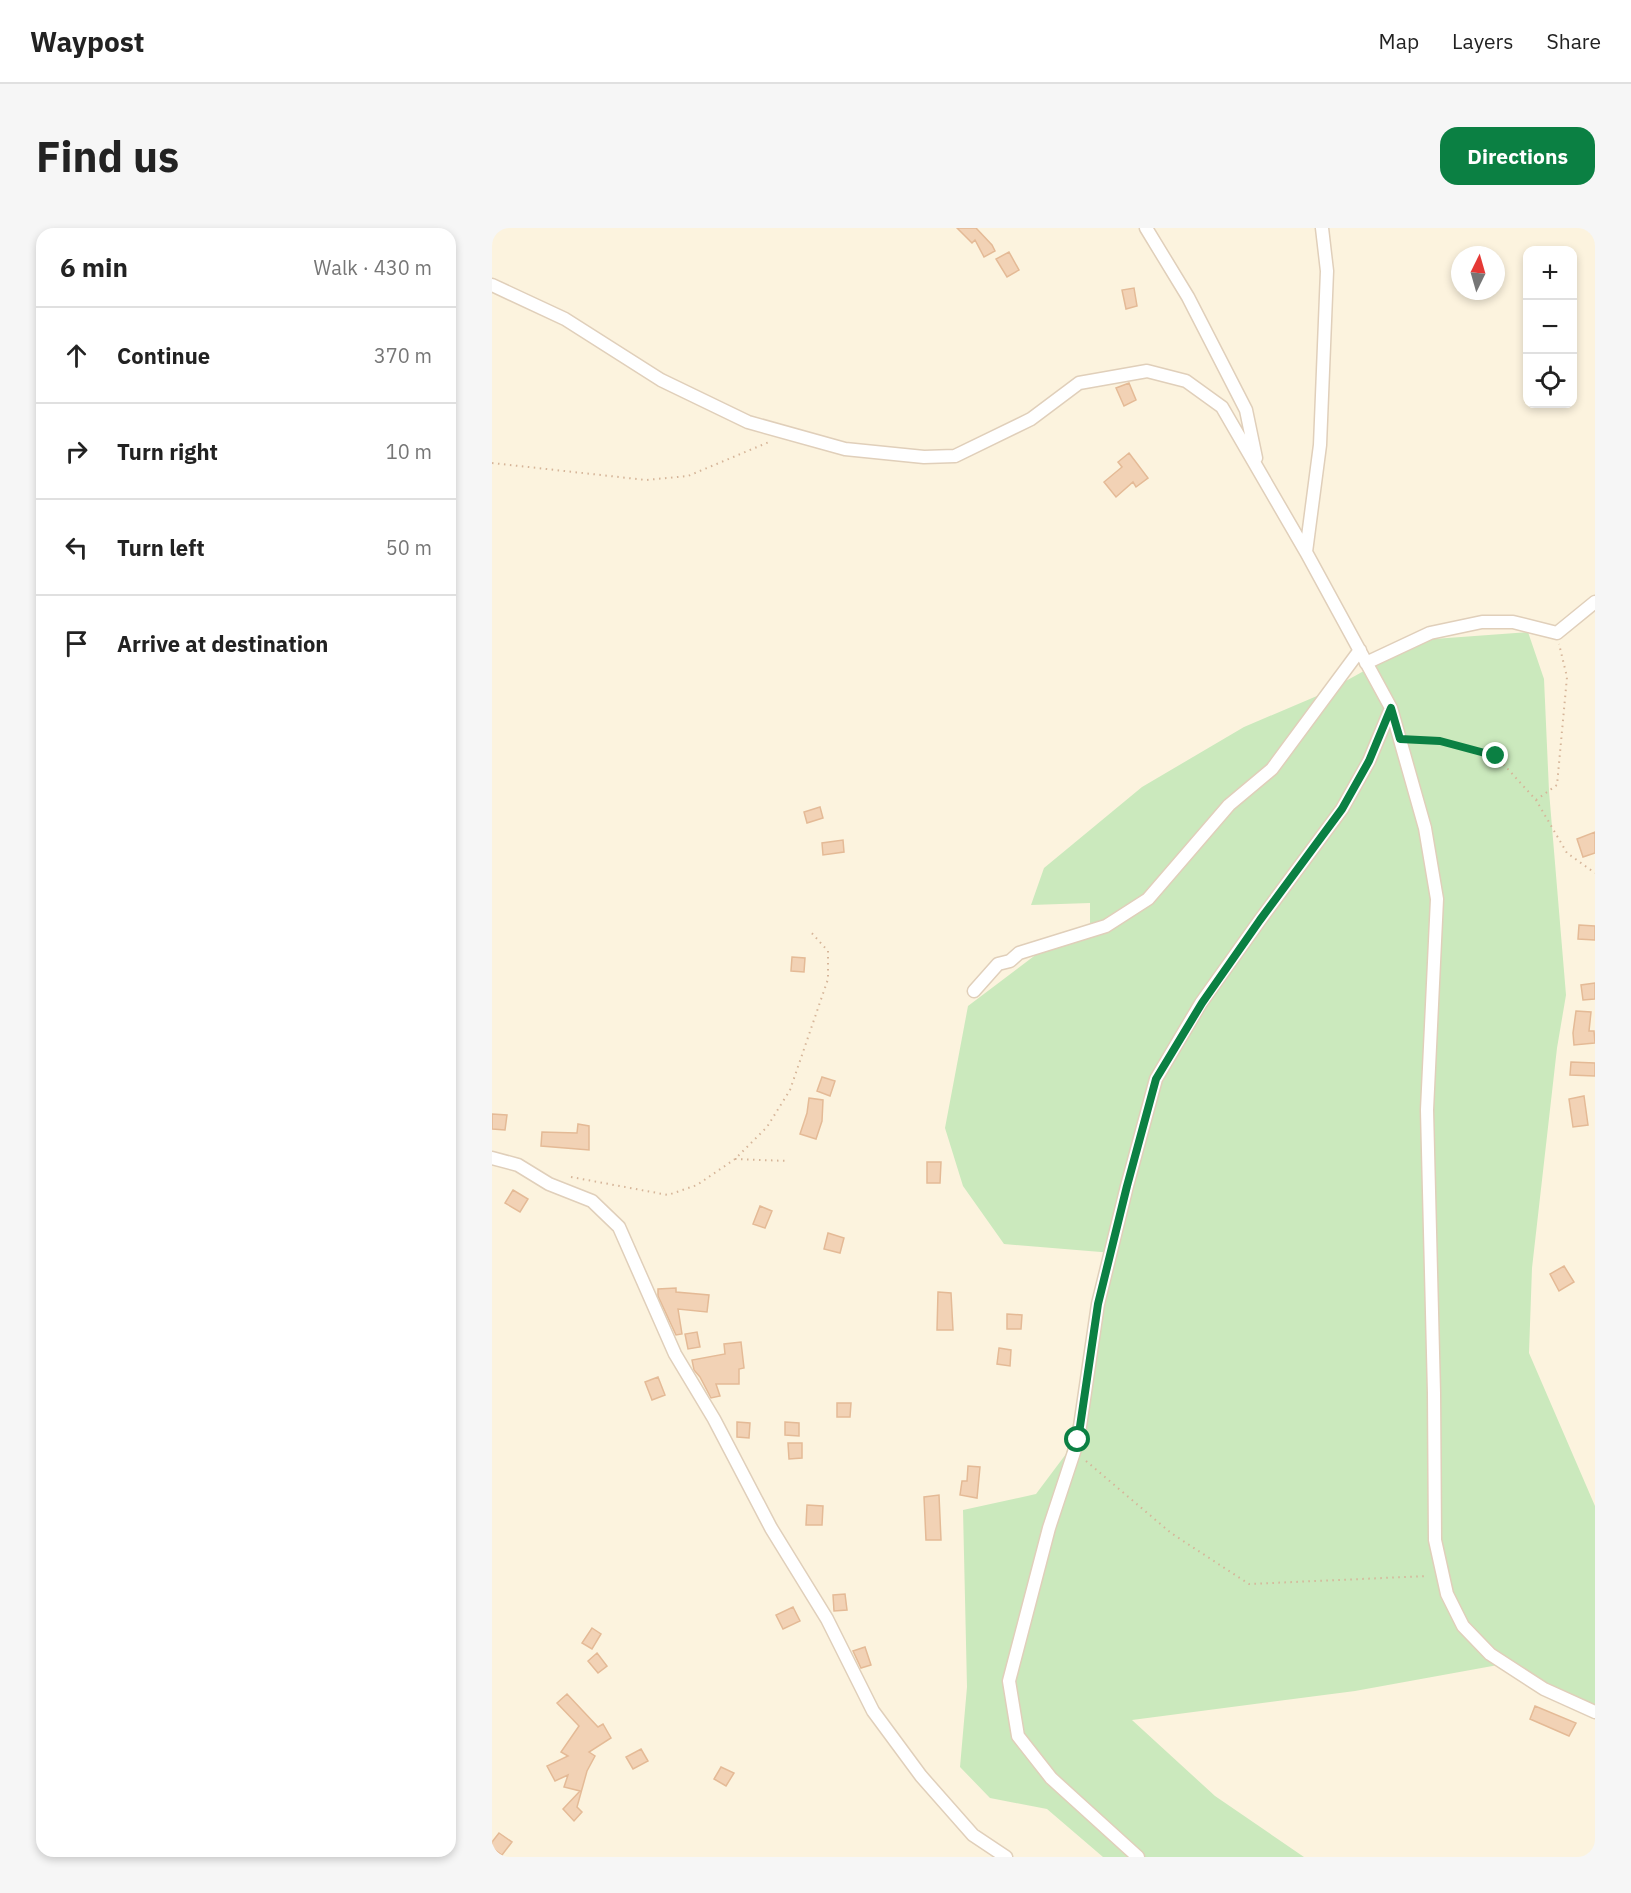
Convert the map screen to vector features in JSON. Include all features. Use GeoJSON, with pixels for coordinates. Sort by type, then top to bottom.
{"type":"FeatureCollection","features":[{"type":"Feature","properties":{"kind":"street"},"geometry":{"type":"LineString","coordinates":[[1146,228],[1188,297],[1246,410],[1258,468]]}},
{"type":"Feature","properties":{"kind":"street"},"geometry":{"type":"LineString","coordinates":[[1306,552],[1320,445],[1328,271],[1322,228]]}},
{"type":"Feature","properties":{"kind":"street"},"geometry":{"type":"LineString","coordinates":[[492,285],[565,319],[661,380],[748,422],[846,449],[924,457],[955,456],[1031,419],[1079,383],[1147,371],[1186,381],[1222,407],[1306,552],[1391,708],[1425,828],[1437,899],[1427,1110],[1435,1540],[1447,1594],[1463,1626],[1490,1654],[1544,1689],[1595,1712]]}},
{"type":"Feature","properties":{"kind":"street"},"geometry":{"type":"LineString","coordinates":[[1366,663],[1430,633],[1482,622],[1513,622],[1557,633],[1595,602]]}},
{"type":"Feature","properties":{"kind":"street"},"geometry":{"type":"LineString","coordinates":[[974,990],[999,964],[1010,961],[1019,953],[1106,926],[1148,899],[1229,805],[1272,769],[1360,650]]}},
{"type":"Feature","properties":{"kind":"street"},"geometry":{"type":"LineString","coordinates":[[1138,1857],[1051,1778],[1018,1736],[1009,1681],[1049,1528],[1078,1440],[1098,1304],[1156,1079],[1202,1003],[1342,809],[1369,761],[1391,708]]}},
{"type":"Feature","properties":{"kind":"street"},"geometry":{"type":"LineString","coordinates":[[492,1158],[518,1165],[549,1184],[592,1201],[619,1227],[675,1354],[714,1419],[771,1528],[827,1619],[873,1711],[921,1776],[958,1818],[973,1834],[1006,1857]]}},
{"type":"Feature","properties":{"kind":"path"},"geometry":{"type":"LineString","coordinates":[[492,463],[646,480],[688,476],[790,434]]}},
{"type":"Feature","properties":{"kind":"path"},"geometry":{"type":"LineString","coordinates":[[1536,800],[1557,785],[1567,676],[1557,633]]}},
{"type":"Feature","properties":{"kind":"path"},"geometry":{"type":"LineString","coordinates":[[1400,739],[1440,741],[1496,756],[1536,800],[1567,853],[1595,873]]}},
{"type":"Feature","properties":{"kind":"path"},"geometry":{"type":"LineString","coordinates":[[561,1175],[668,1194],[697,1185],[735,1159],[767,1127],[790,1090],[828,979],[828,951],[809,930]]}},
{"type":"Feature","properties":{"kind":"path"},"geometry":{"type":"LineString","coordinates":[[735,1159],[788,1161]]}},
{"type":"Feature","properties":{"kind":"path"},"geometry":{"type":"LineString","coordinates":[[1075,1449],[1171,1533],[1249,1584],[1443,1576]]}},
{"type":"Feature","properties":{"kind":"green space"},"geometry":{"type":"Polygon","coordinates":[[[1528,632],[1544,679],[1549,791],[1566,995],[1557,1048],[1532,1268],[1529,1353],[1595,1506],[1595,1708],[1498,1665],[1355,1691],[1132,1720],[1215,1796],[1304,1857],[1103,1857],[1047,1809],[990,1798],[960,1767],[967,1687],[963,1510],[1036,1494],[1066,1454],[1113,1253],[1004,1244],[963,1186],[945,1128],[968,1006],[1050,944],[1090,924],[1090,903],[1031,905],[1044,868],[1142,787],[1244,727],[1324,693],[1420,640],[1528,632]]]}},
{"type":"Feature","properties":{"kind":"building"},"geometry":{"type":"Polygon","coordinates":[[[957,228],[976,228],[995,251],[984,257],[975,240],[972,243],[957,228]]]}},
{"type":"Feature","properties":{"kind":"building"},"geometry":{"type":"Polygon","coordinates":[[[1009,252],[1019,270],[1007,277],[996,259],[1009,252]]]}},
{"type":"Feature","properties":{"kind":"building"},"geometry":{"type":"Polygon","coordinates":[[[1134,288],[1137,306],[1126,309],[1122,290],[1134,288]]]}},
{"type":"Feature","properties":{"kind":"building"},"geometry":{"type":"Polygon","coordinates":[[[1129,383],[1136,400],[1124,406],[1116,388],[1129,383]]]}},
{"type":"Feature","properties":{"kind":"building"},"geometry":{"type":"Polygon","coordinates":[[[1129,453],[1148,478],[1136,487],[1133,482],[1116,497],[1104,482],[1122,467],[1118,462],[1129,453]]]}},
{"type":"Feature","properties":{"kind":"building"},"geometry":{"type":"Polygon","coordinates":[[[820,807],[823,818],[807,823],[804,812],[820,807]]]}},
{"type":"Feature","properties":{"kind":"building"},"geometry":{"type":"Polygon","coordinates":[[[1595,832],[1595,853],[1583,857],[1577,839],[1595,832]]]}},
{"type":"Feature","properties":{"kind":"building"},"geometry":{"type":"Polygon","coordinates":[[[843,840],[844,852],[823,855],[822,843],[843,840]]]}},
{"type":"Feature","properties":{"kind":"building"},"geometry":{"type":"Polygon","coordinates":[[[1579,925],[1595,926],[1595,940],[1578,939],[1579,925]]]}},
{"type":"Feature","properties":{"kind":"building"},"geometry":{"type":"Polygon","coordinates":[[[792,957],[805,958],[804,972],[791,971],[792,957]]]}},
{"type":"Feature","properties":{"kind":"building"},"geometry":{"type":"Polygon","coordinates":[[[1595,983],[1595,999],[1583,1000],[1581,985],[1595,983]]]}},
{"type":"Feature","properties":{"kind":"building"},"geometry":{"type":"Polygon","coordinates":[[[1576,1011],[1591,1012],[1589,1031],[1594,1031],[1595,1043],[1574,1045],[1576,1011]]]}},
{"type":"Feature","properties":{"kind":"building"},"geometry":{"type":"Polygon","coordinates":[[[1571,1062],[1595,1063],[1595,1076],[1570,1075],[1571,1062]]]}},
{"type":"Feature","properties":{"kind":"building"},"geometry":{"type":"Polygon","coordinates":[[[822,1077],[835,1081],[830,1096],[817,1091],[822,1077]]]}},
{"type":"Feature","properties":{"kind":"building"},"geometry":{"type":"Polygon","coordinates":[[[1584,1096],[1588,1125],[1573,1127],[1569,1099],[1584,1096]]]}},
{"type":"Feature","properties":{"kind":"building"},"geometry":{"type":"Polygon","coordinates":[[[809,1098],[823,1100],[822,1121],[816,1139],[800,1134],[809,1098]]]}},
{"type":"Feature","properties":{"kind":"building"},"geometry":{"type":"Polygon","coordinates":[[[492,1114],[507,1115],[505,1130],[492,1129],[492,1114]]]}},
{"type":"Feature","properties":{"kind":"building"},"geometry":{"type":"Polygon","coordinates":[[[578,1124],[589,1126],[589,1150],[541,1146],[542,1132],[577,1133],[578,1124]]]}},
{"type":"Feature","properties":{"kind":"building"},"geometry":{"type":"Polygon","coordinates":[[[927,1162],[941,1162],[940,1183],[927,1183],[927,1162]]]}},
{"type":"Feature","properties":{"kind":"building"},"geometry":{"type":"Polygon","coordinates":[[[513,1190],[528,1199],[520,1212],[505,1203],[513,1190]]]}},
{"type":"Feature","properties":{"kind":"building"},"geometry":{"type":"Polygon","coordinates":[[[760,1206],[772,1211],[765,1228],[753,1224],[760,1206]]]}},
{"type":"Feature","properties":{"kind":"building"},"geometry":{"type":"Polygon","coordinates":[[[828,1233],[844,1238],[840,1253],[824,1249],[828,1233]]]}},
{"type":"Feature","properties":{"kind":"building"},"geometry":{"type":"Polygon","coordinates":[[[1564,1266],[1574,1282],[1559,1291],[1550,1274],[1564,1266]]]}},
{"type":"Feature","properties":{"kind":"building"},"geometry":{"type":"Polygon","coordinates":[[[676,1288],[676,1292],[709,1295],[707,1312],[678,1309],[682,1334],[676,1335],[658,1296],[658,1289],[676,1288]]]}},
{"type":"Feature","properties":{"kind":"building"},"geometry":{"type":"Polygon","coordinates":[[[938,1292],[951,1293],[953,1330],[937,1330],[938,1292]]]}},
{"type":"Feature","properties":{"kind":"building"},"geometry":{"type":"Polygon","coordinates":[[[1007,1314],[1022,1315],[1021,1329],[1007,1329],[1007,1314]]]}},
{"type":"Feature","properties":{"kind":"building"},"geometry":{"type":"Polygon","coordinates":[[[697,1332],[700,1347],[688,1349],[685,1334],[697,1332]]]}},
{"type":"Feature","properties":{"kind":"building"},"geometry":{"type":"Polygon","coordinates":[[[741,1342],[744,1368],[739,1369],[739,1384],[716,1384],[720,1396],[711,1398],[694,1370],[692,1360],[725,1354],[724,1344],[741,1342]]]}},
{"type":"Feature","properties":{"kind":"building"},"geometry":{"type":"Polygon","coordinates":[[[999,1348],[1011,1350],[1010,1366],[997,1364],[999,1348]]]}},
{"type":"Feature","properties":{"kind":"building"},"geometry":{"type":"Polygon","coordinates":[[[658,1377],[665,1395],[652,1400],[645,1382],[658,1377]]]}},
{"type":"Feature","properties":{"kind":"building"},"geometry":{"type":"Polygon","coordinates":[[[837,1403],[851,1403],[850,1417],[837,1417],[837,1403]]]}},
{"type":"Feature","properties":{"kind":"building"},"geometry":{"type":"Polygon","coordinates":[[[737,1422],[750,1423],[749,1438],[737,1437],[737,1422]]]}},
{"type":"Feature","properties":{"kind":"building"},"geometry":{"type":"Polygon","coordinates":[[[785,1422],[799,1423],[799,1436],[785,1435],[785,1422]]]}},
{"type":"Feature","properties":{"kind":"building"},"geometry":{"type":"Polygon","coordinates":[[[788,1443],[802,1443],[802,1458],[789,1459],[788,1443]]]}},
{"type":"Feature","properties":{"kind":"building"},"geometry":{"type":"Polygon","coordinates":[[[968,1466],[980,1467],[977,1498],[960,1495],[962,1481],[967,1481],[968,1466]]]}},
{"type":"Feature","properties":{"kind":"building"},"geometry":{"type":"Polygon","coordinates":[[[939,1495],[941,1540],[926,1540],[924,1497],[939,1495]]]}},
{"type":"Feature","properties":{"kind":"building"},"geometry":{"type":"Polygon","coordinates":[[[807,1505],[823,1506],[822,1525],[806,1525],[807,1505]]]}},
{"type":"Feature","properties":{"kind":"building"},"geometry":{"type":"Polygon","coordinates":[[[845,1594],[847,1610],[834,1611],[833,1595],[845,1594]]]}},
{"type":"Feature","properties":{"kind":"building"},"geometry":{"type":"Polygon","coordinates":[[[793,1607],[800,1621],[783,1629],[776,1615],[793,1607]]]}},
{"type":"Feature","properties":{"kind":"building"},"geometry":{"type":"Polygon","coordinates":[[[592,1628],[601,1634],[592,1649],[582,1643],[592,1628]]]}},
{"type":"Feature","properties":{"kind":"building"},"geometry":{"type":"Polygon","coordinates":[[[865,1647],[871,1665],[861,1668],[853,1651],[865,1647]]]}},
{"type":"Feature","properties":{"kind":"building"},"geometry":{"type":"Polygon","coordinates":[[[597,1653],[607,1666],[598,1673],[588,1661],[597,1653]]]}},
{"type":"Feature","properties":{"kind":"building"},"geometry":{"type":"Polygon","coordinates":[[[567,1694],[598,1727],[603,1724],[611,1738],[589,1752],[595,1756],[587,1771],[577,1807],[582,1812],[574,1821],[563,1809],[580,1791],[564,1787],[568,1775],[555,1781],[547,1766],[568,1756],[561,1752],[579,1726],[557,1703],[567,1694]]]}},
{"type":"Feature","properties":{"kind":"building"},"geometry":{"type":"Polygon","coordinates":[[[1535,1706],[1576,1723],[1569,1736],[1530,1719],[1535,1706]]]}},
{"type":"Feature","properties":{"kind":"building"},"geometry":{"type":"Polygon","coordinates":[[[641,1749],[648,1761],[633,1769],[626,1757],[641,1749]]]}},
{"type":"Feature","properties":{"kind":"building"},"geometry":{"type":"Polygon","coordinates":[[[721,1767],[734,1773],[726,1786],[714,1779],[721,1767]]]}},
{"type":"Feature","properties":{"kind":"building"},"geometry":{"type":"Polygon","coordinates":[[[499,1833],[512,1842],[502,1855],[492,1848],[492,1842],[499,1833]]]}},
{"type":"Feature","properties":{"kind":"route"},"geometry":{"type":"LineString","coordinates":[[1078,1440],[1098,1304],[1156,1079],[1202,1003],[1342,809],[1369,761],[1391,708],[1400,739],[1440,741],[1496,756]]}}]}
